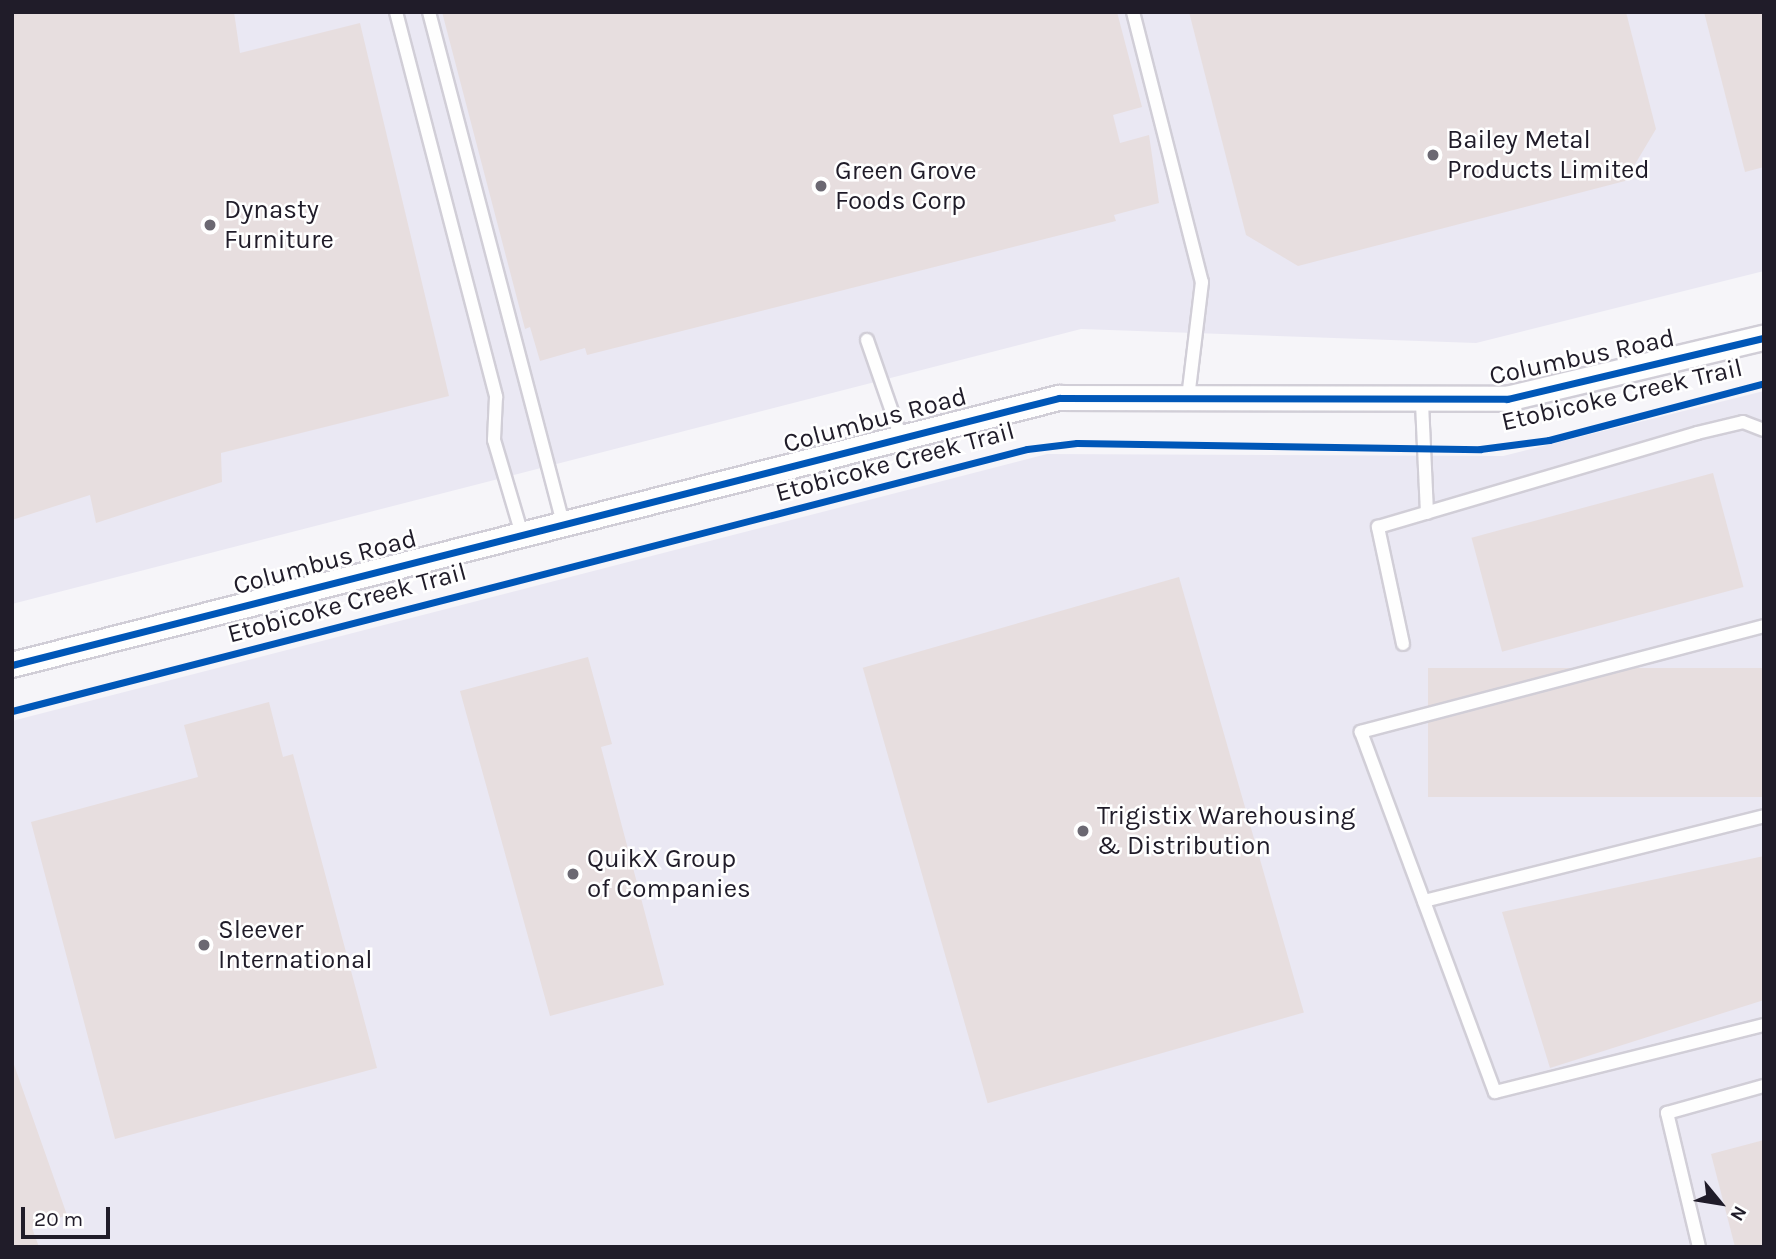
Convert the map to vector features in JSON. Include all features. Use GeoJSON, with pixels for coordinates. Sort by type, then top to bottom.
{"type":"FeatureCollection","features":[{"type":"Feature","properties":{"kind":"street","name":"Columbus Road"},"geometry":{"type":"LineString","coordinates":[[12,665],[521,531],[563,523],[1059,398],[1188,397],[1422,403],[1507,399],[1764,338]]}},
{"type":"Feature","properties":{"kind":"lane"},"geometry":{"type":"LineString","coordinates":[[396,12],[496,397],[494,440],[521,531]]}},
{"type":"Feature","properties":{"kind":"lane"},"geometry":{"type":"LineString","coordinates":[[429,12],[563,523]]}},
{"type":"Feature","properties":{"kind":"lane"},"geometry":{"type":"LineString","coordinates":[[1133,12],[1202,282],[1188,397]]}},
{"type":"Feature","properties":{"kind":"lane"},"geometry":{"type":"LineString","coordinates":[[867,340],[900,436]]}},
{"type":"Feature","properties":{"kind":"lane"},"geometry":{"type":"LineString","coordinates":[[1422,403],[1427,513]]}},
{"type":"Feature","properties":{"kind":"lane"},"geometry":{"type":"LineString","coordinates":[[1403,644],[1378,527],[1697,433],[1743,422],[1764,430]]}},
{"type":"Feature","properties":{"kind":"lane"},"geometry":{"type":"LineString","coordinates":[[1764,626],[1361,732],[1495,1092],[1764,1025]]}},
{"type":"Feature","properties":{"kind":"lane"},"geometry":{"type":"LineString","coordinates":[[1424,901],[1764,816]]}},
{"type":"Feature","properties":{"kind":"lane"},"geometry":{"type":"LineString","coordinates":[[1699,1247],[1667,1113],[1764,1086]]}},
{"type":"Feature","properties":{"kind":"shaded area"},"geometry":{"type":"Polygon","coordinates":[[[12,12],[1764,12],[1764,271],[1476,343],[1081,329],[12,604],[12,12]]]}},
{"type":"Feature","properties":{"kind":"shaded area"},"geometry":{"type":"Polygon","coordinates":[[[1764,391],[1764,1247],[12,1247],[12,721],[1047,454],[1503,456],[1764,391]]]}},
{"type":"Feature","properties":{"kind":"building","name":"Dynasty Furniture"},"geometry":{"type":"Polygon","coordinates":[[[12,12],[234,12],[240,53],[360,23],[449,396],[221,453],[222,482],[96,523],[90,495],[12,520],[12,12]]]}},
{"type":"Feature","properties":{"kind":"building","name":"Green Grove Foods Corp"},"geometry":{"type":"Polygon","coordinates":[[[442,12],[1117,12],[1142,107],[1113,115],[1120,143],[1149,135],[1159,203],[1114,215],[1116,221],[587,355],[585,348],[540,361],[530,327],[525,329],[442,12]]]}},
{"type":"Feature","properties":{"kind":"building","name":"Bailey Metal Products Limited"},"geometry":{"type":"Polygon","coordinates":[[[1189,12],[1626,12],[1656,129],[1625,181],[1298,266],[1246,235],[1189,12]]]}},
{"type":"Feature","properties":{"kind":"building"},"geometry":{"type":"Polygon","coordinates":[[[1704,12],[1764,12],[1764,167],[1745,172],[1704,12]]]}},
{"type":"Feature","properties":{"kind":"building"},"geometry":{"type":"Polygon","coordinates":[[[1713,473],[1744,587],[1502,652],[1472,538],[1713,473]]]}},
{"type":"Feature","properties":{"kind":"building","name":"Trigistix Warehousing & Distribution"},"geometry":{"type":"Polygon","coordinates":[[[1179,577],[1304,1012],[988,1103],[863,668],[1179,577]]]}},
{"type":"Feature","properties":{"kind":"building","name":"QuikX Group of Companies"},"geometry":{"type":"Polygon","coordinates":[[[588,657],[612,744],[601,747],[664,985],[550,1016],[460,691],[588,657]]]}},
{"type":"Feature","properties":{"kind":"building"},"geometry":{"type":"Polygon","coordinates":[[[1428,668],[1764,668],[1764,797],[1428,797],[1428,668]]]}},
{"type":"Feature","properties":{"kind":"building","name":"Sleever International"},"geometry":{"type":"Polygon","coordinates":[[[269,702],[283,757],[293,754],[377,1068],[115,1139],[31,822],[198,777],[184,725],[269,702]]]}},
{"type":"Feature","properties":{"kind":"building"},"geometry":{"type":"Polygon","coordinates":[[[1764,856],[1764,1000],[1550,1068],[1502,912],[1764,856]]]}},
{"type":"Feature","properties":{"kind":"building"},"geometry":{"type":"Polygon","coordinates":[[[12,1059],[67,1215],[32,1228],[39,1247],[12,1247],[12,1059]]]}},
{"type":"Feature","properties":{"kind":"building"},"geometry":{"type":"Polygon","coordinates":[[[1764,1140],[1764,1247],[1735,1247],[1711,1154],[1764,1140]]]}},
{"type":"Feature","properties":{"kind":"cycle path","name":"Etobicoke Creek Trail"},"geometry":{"type":"LineString","coordinates":[[12,665],[1059,398],[1507,399],[1764,338]]}},
{"type":"Feature","properties":{"kind":"cycle path","name":"Etobicoke Creek Trail"},"geometry":{"type":"LineString","coordinates":[[12,711],[1027,449],[1077,443],[1480,449],[1549,440],[1764,383]]}},
{"type":"Feature","properties":{"kind":"place","name":"Bailey Metal Products Limited"},"geometry":{"type":"Point","coordinates":[1433,155]}},
{"type":"Feature","properties":{"kind":"place","name":"Green Grove Foods Corp"},"geometry":{"type":"Point","coordinates":[821,186]}},
{"type":"Feature","properties":{"kind":"place","name":"Dynasty Furniture"},"geometry":{"type":"Point","coordinates":[210,225]}},
{"type":"Feature","properties":{"kind":"place","name":"Trigistix Warehousing & Distribution"},"geometry":{"type":"Point","coordinates":[1083,831]}},
{"type":"Feature","properties":{"kind":"place","name":"QuikX Group of Companies"},"geometry":{"type":"Point","coordinates":[573,874]}},
{"type":"Feature","properties":{"kind":"place","name":"Sleever International"},"geometry":{"type":"Point","coordinates":[204,945]}}]}
